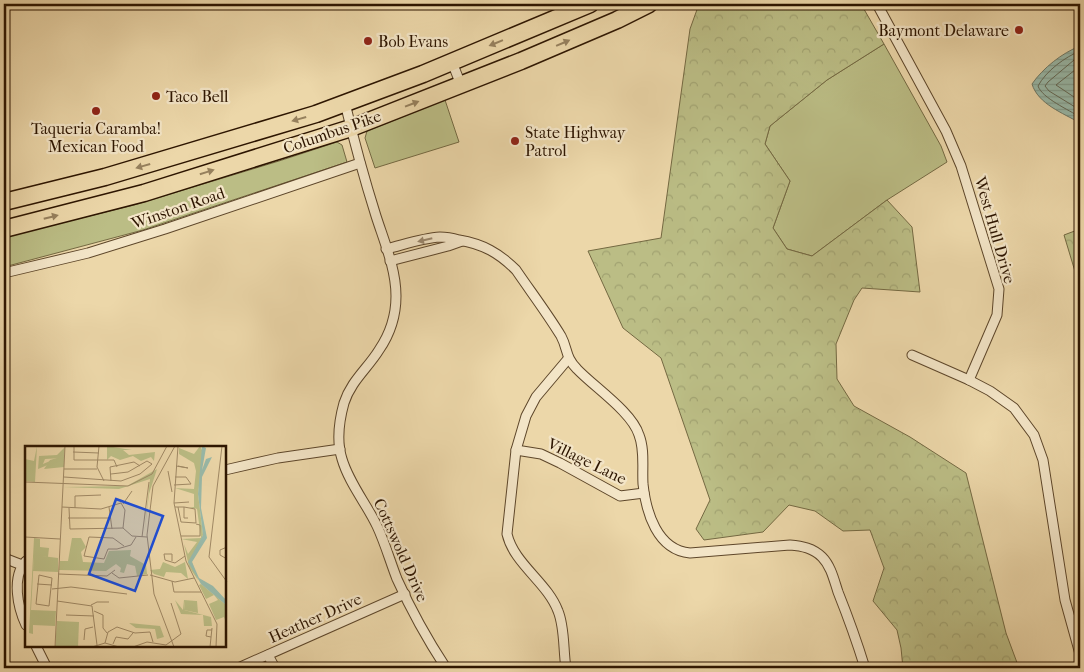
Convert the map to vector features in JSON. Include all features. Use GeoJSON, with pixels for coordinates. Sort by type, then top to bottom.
{"type":"FeatureCollection","features":[{"type":"Feature","properties":{"kind":"highway","name":"Columbus Pike"},"geometry":{"type":"LineString","coordinates":[[4,202],[105,177],[316,114],[408,80],[590,4]]}},
{"type":"Feature","properties":{"kind":"highway","name":"Columbus Pike"},"geometry":{"type":"LineString","coordinates":[[4,229],[144,193],[351,128],[600,28],[649,4]]}},
{"type":"Feature","properties":{"kind":"street","name":"West Hull Drive"},"geometry":{"type":"LineString","coordinates":[[876,4],[946,131],[961,166],[999,289],[997,315],[969,380]]}},
{"type":"Feature","properties":{"kind":"street"},"geometry":{"type":"LineString","coordinates":[[452,62],[461,85]]}},
{"type":"Feature","properties":{"kind":"street","name":"Cottswold Drive"},"geometry":{"type":"LineString","coordinates":[[345,102],[360,163],[390,261],[395,280],[396,295],[392,322],[388,334],[379,350],[358,376],[345,401],[340,417],[338,438],[342,458],[354,486],[376,523],[419,626],[446,668]]}},
{"type":"Feature","properties":{"kind":"street","name":"Winston Road"},"geometry":{"type":"LineString","coordinates":[[4,273],[88,253],[360,163]]}},
{"type":"Feature","properties":{"kind":"street"},"geometry":{"type":"LineString","coordinates":[[386,249],[440,237],[464,240],[491,249],[516,270],[562,338],[568,360],[635,425],[642,445],[644,493],[657,532],[667,543],[679,551],[690,553],[790,545],[803,546],[812,550],[822,557],[829,566],[854,631],[865,668]]}},
{"type":"Feature","properties":{"kind":"street"},"geometry":{"type":"LineString","coordinates":[[390,261],[464,240]]}},
{"type":"Feature","properties":{"kind":"street"},"geometry":{"type":"LineString","coordinates":[[912,355],[990,391],[1014,408],[1034,435],[1046,474],[1065,600],[1080,654]]}},
{"type":"Feature","properties":{"kind":"street"},"geometry":{"type":"LineString","coordinates":[[566,668],[562,627],[558,611],[544,588],[510,545],[507,528],[516,450],[522,425],[536,397],[568,360]]}},
{"type":"Feature","properties":{"kind":"street"},"geometry":{"type":"LineString","coordinates":[[226,470],[278,458],[340,448]]}},
{"type":"Feature","properties":{"kind":"street","name":"Village Lane"},"geometry":{"type":"LineString","coordinates":[[516,450],[540,454],[620,496],[644,493]]}},
{"type":"Feature","properties":{"kind":"street"},"geometry":{"type":"LineString","coordinates":[[4,558],[24,563],[19,579],[18,596],[19,608],[25,623]]}},
{"type":"Feature","properties":{"kind":"street","name":"Heather Drive"},"geometry":{"type":"LineString","coordinates":[[238,668],[405,594]]}},
{"type":"Feature","properties":{"kind":"street"},"geometry":{"type":"LineString","coordinates":[[36,647],[47,668]]}},
{"type":"Feature","properties":{"kind":"street"},"geometry":{"type":"LineString","coordinates":[[268,655],[275,668]]}},
{"type":"Feature","properties":{"kind":"green space"},"geometry":{"type":"Polygon","coordinates":[[[699,4],[861,4],[884,44],[827,80],[770,126],[765,144],[790,181],[773,228],[787,249],[812,256],[887,200],[912,227],[920,292],[862,288],[854,300],[836,344],[837,379],[854,406],[910,437],[966,473],[1006,633],[1019,668],[903,668],[897,630],[873,601],[884,568],[870,530],[843,531],[815,511],[789,505],[763,532],[704,540],[696,529],[710,500],[661,358],[623,328],[588,251],[661,238],[690,29],[699,4]]]}},
{"type":"Feature","properties":{"kind":"green space"},"geometry":{"type":"Polygon","coordinates":[[[884,44],[941,146],[947,162],[887,200],[812,256],[787,249],[773,228],[790,181],[765,144],[770,126],[827,80],[884,44]]]}},
{"type":"Feature","properties":{"kind":"green space"},"geometry":{"type":"Polygon","coordinates":[[[445,100],[459,142],[375,168],[365,138],[367,131],[445,100]]]}},
{"type":"Feature","properties":{"kind":"green space"},"geometry":{"type":"Polygon","coordinates":[[[337,142],[342,145],[347,162],[143,230],[4,267],[4,237],[134,205],[337,142]]]}},
{"type":"Feature","properties":{"kind":"green space"},"geometry":{"type":"Polygon","coordinates":[[[1080,229],[1080,288],[1064,235],[1080,229]]]}},
{"type":"Feature","properties":{"kind":"water"},"geometry":{"type":"Polygon","coordinates":[[[1080,46],[1080,123],[1045,102],[1035,91],[1032,84],[1053,62],[1080,46]]]}},
{"type":"Feature","properties":{"kind":"place","name":"Baymont Delaware"},"geometry":{"type":"Point","coordinates":[1019,30]}},
{"type":"Feature","properties":{"kind":"place","name":"Bob Evans"},"geometry":{"type":"Point","coordinates":[368,41]}},
{"type":"Feature","properties":{"kind":"place","name":"Taco Bell"},"geometry":{"type":"Point","coordinates":[156,96]}},
{"type":"Feature","properties":{"kind":"place","name":"Taqueria Caramba! Mexican Food"},"geometry":{"type":"Point","coordinates":[96,111]}},
{"type":"Feature","properties":{"kind":"place","name":"State Highway Patrol"},"geometry":{"type":"Point","coordinates":[515,141]}}]}
